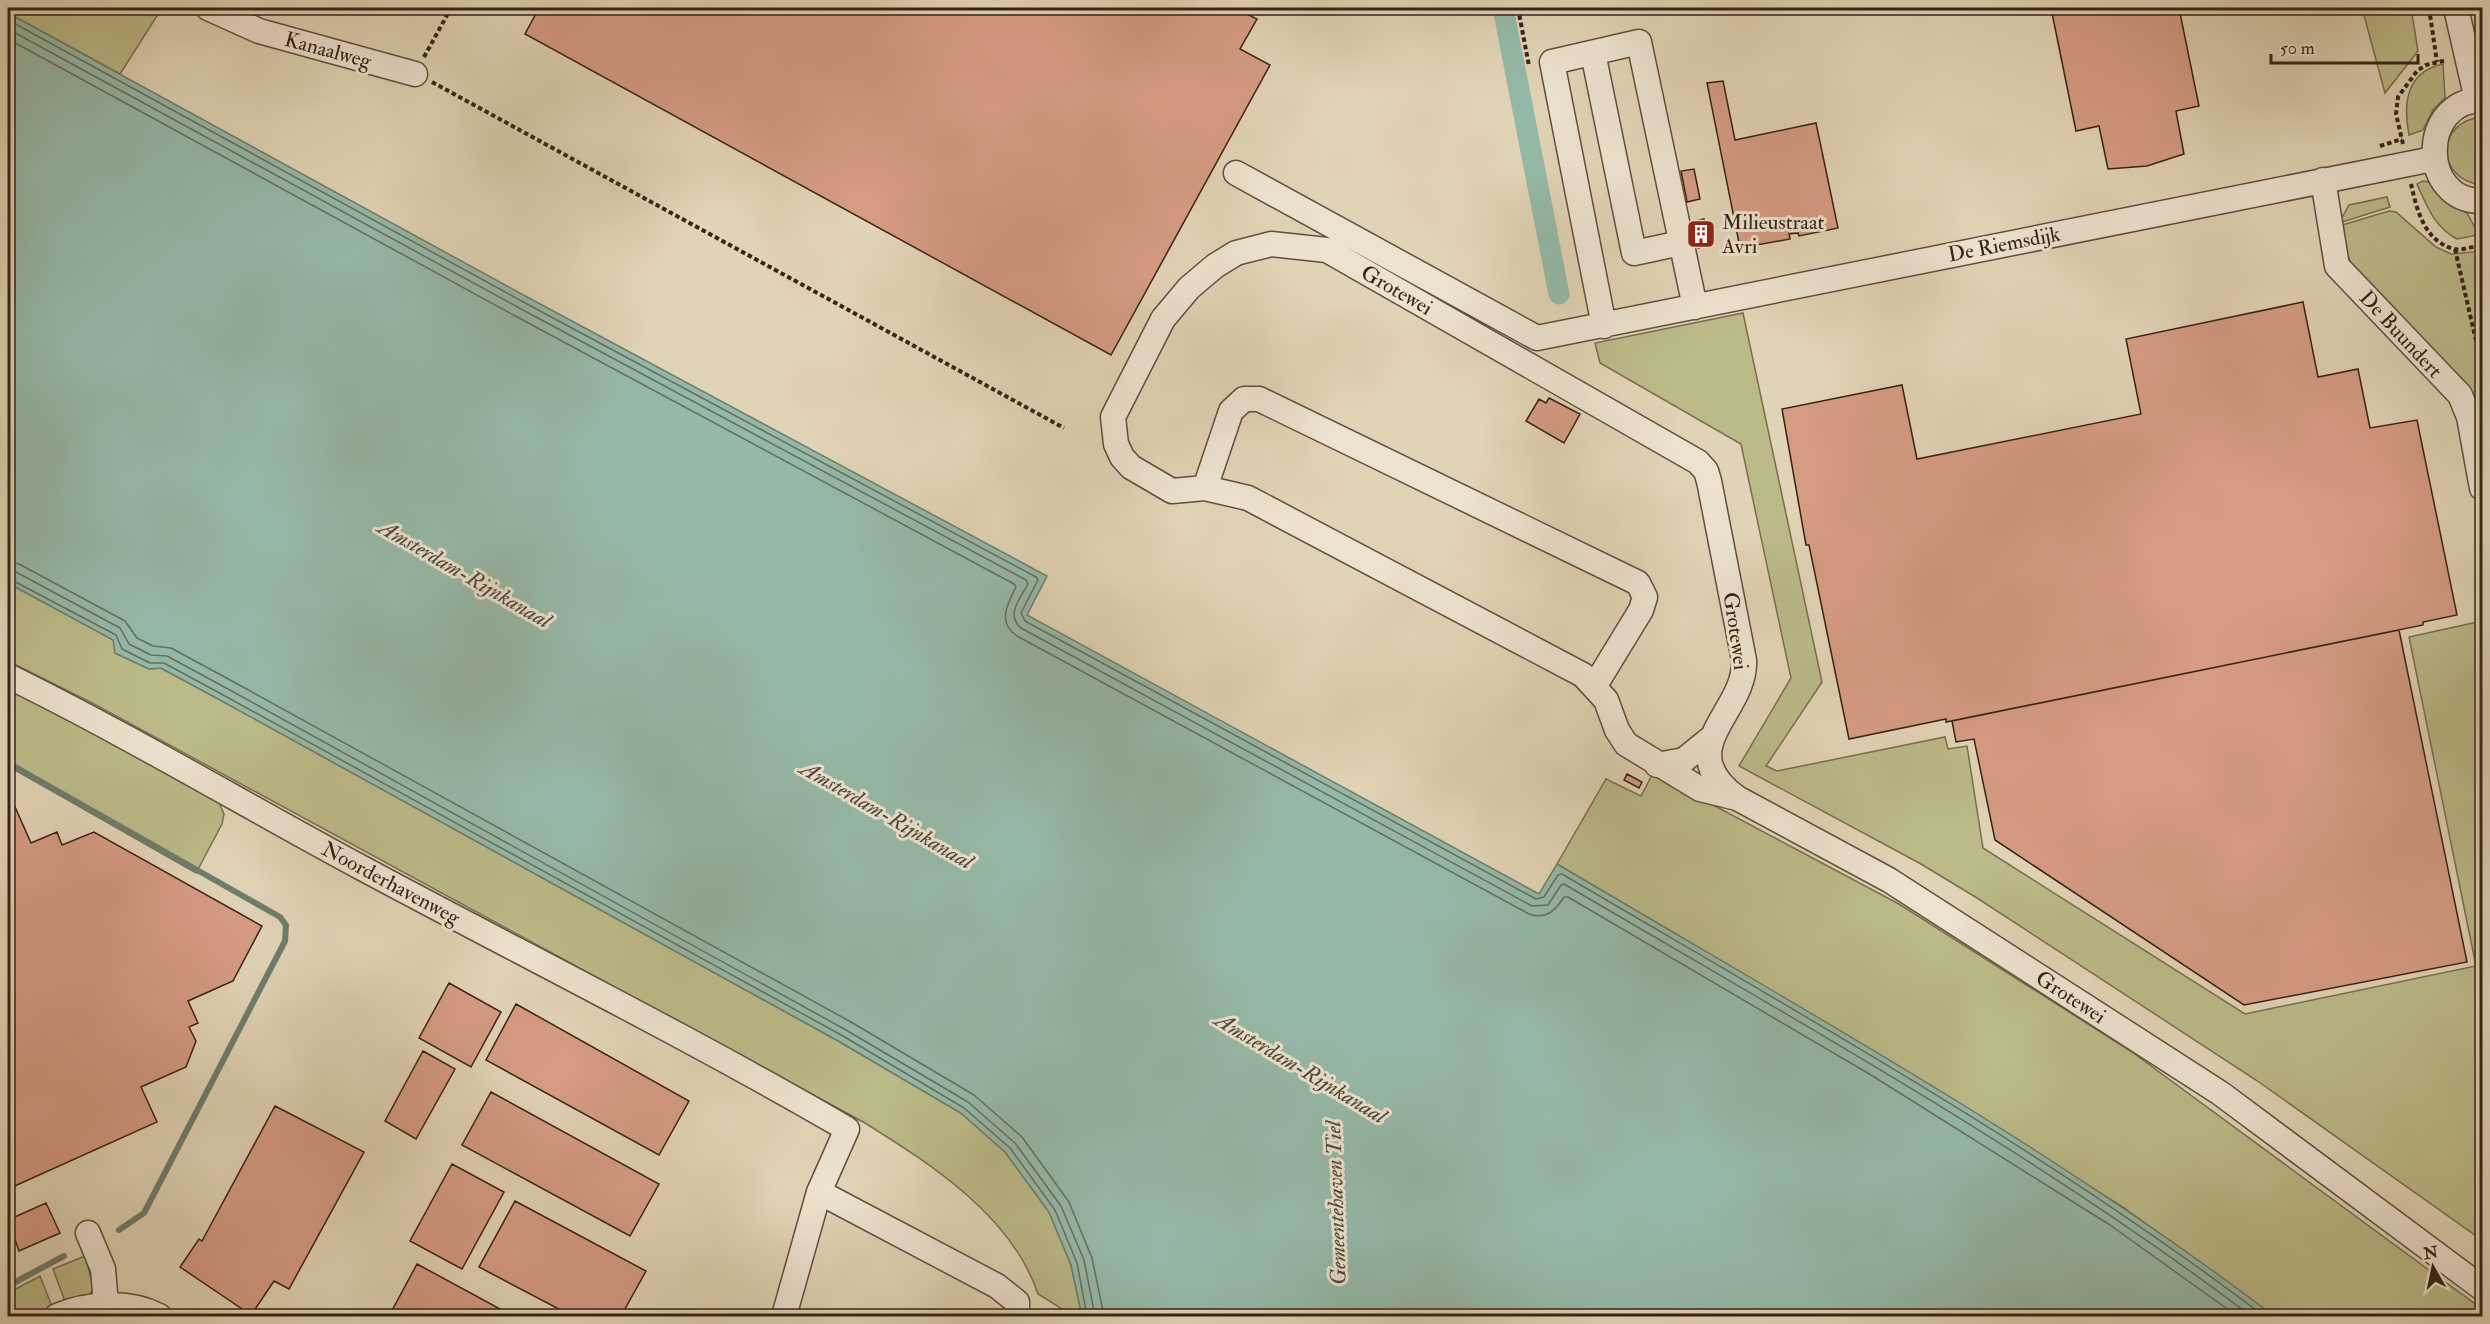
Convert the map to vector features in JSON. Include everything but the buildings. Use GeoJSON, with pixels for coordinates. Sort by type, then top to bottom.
{"type":"FeatureCollection","features":[{"type":"Feature","properties":{"kind":"street","name":"Kanaalweg"},"geometry":{"type":"LineString","coordinates":[[208,8],[259,31],[415,74]]}},
{"type":"Feature","properties":{"kind":"street"},"geometry":{"type":"LineString","coordinates":[[2456,8],[2480,100],[2461,105],[2448,114],[2436,135],[2433,159],[2439,175],[2449,188],[2463,197],[2482,201]]}},
{"type":"Feature","properties":{"kind":"street"},"geometry":{"type":"LineString","coordinates":[[1604,326],[1552,62],[1639,42],[1695,307]]}},
{"type":"Feature","properties":{"kind":"street"},"geometry":{"type":"LineString","coordinates":[[1593,53],[1634,253],[1681,243]]}},
{"type":"Feature","properties":{"kind":"street","name":"De Riemsdijk"},"geometry":{"type":"LineString","coordinates":[[1236,173],[1537,338],[2433,159]]}},
{"type":"Feature","properties":{"kind":"street","name":"De Buundert"},"geometry":{"type":"LineString","coordinates":[[2322,180],[2337,266],[2460,395],[2469,417],[2482,488]]}},
{"type":"Feature","properties":{"kind":"street","name":"Grotewei"},"geometry":{"type":"LineString","coordinates":[[1205,488],[1172,491],[1131,468],[1122,457],[1113,430],[1113,417],[1163,319],[1190,288],[1236,253],[1271,244],[1327,250],[1688,454],[1706,471],[1745,674],[1740,689],[1711,738],[1710,751],[1718,780],[1723,788],[1737,798],[1889,880],[2220,1093],[2482,1288]]}},
{"type":"Feature","properties":{"kind":"street"},"geometry":{"type":"LineString","coordinates":[[1594,687],[1641,610],[1645,597],[1638,583],[1259,399],[1244,399],[1231,411],[1205,488],[1248,498],[1583,675],[1594,687],[1606,700],[1617,730],[1626,744],[1657,765],[1701,789],[1737,798]]}},
{"type":"Feature","properties":{"kind":"street","name":"Noorderhavenweg"},"geometry":{"type":"LineString","coordinates":[[8,676],[102,722],[360,867],[776,1088],[848,1129],[819,1192]]}},
{"type":"Feature","properties":{"kind":"street"},"geometry":{"type":"LineString","coordinates":[[1657,765],[1684,760],[1711,738]]}},
{"type":"Feature","properties":{"kind":"street"},"geometry":{"type":"LineString","coordinates":[[784,1317],[819,1192],[998,1286],[1017,1302],[1017,1317]]}},
{"type":"Feature","properties":{"kind":"street"},"geometry":{"type":"LineString","coordinates":[[88,1233],[104,1269],[106,1305]]}},
{"type":"Feature","properties":{"kind":"street"},"geometry":{"type":"LineString","coordinates":[[57,1317],[72,1310],[106,1305],[130,1306],[159,1317]]}},
{"type":"Feature","properties":{"kind":"path"},"geometry":{"type":"LineString","coordinates":[[451,8],[415,74],[1064,428]]}},
{"type":"Feature","properties":{"kind":"path"},"geometry":{"type":"LineString","coordinates":[[2429,8],[2437,62]]}},
{"type":"Feature","properties":{"kind":"path"},"geometry":{"type":"LineString","coordinates":[[2455,249],[2482,367]]}},
{"type":"Feature","properties":{"kind":"shaded area"},"geometry":{"type":"Polygon","coordinates":[[[8,8],[162,8],[120,74],[8,13],[8,8]]]}},
{"type":"Feature","properties":{"kind":"shaded area"},"geometry":{"type":"Polygon","coordinates":[[[2362,8],[2411,8],[2418,51],[2385,93],[2362,8]]]}},
{"type":"Feature","properties":{"kind":"shaded area"},"geometry":{"type":"Polygon","coordinates":[[[2443,64],[2445,98],[2433,110],[2423,130],[2409,135],[2407,101],[2410,90],[2421,74],[2443,64]]]}},
{"type":"Feature","properties":{"kind":"shaded area"},"geometry":{"type":"Polygon","coordinates":[[[2482,117],[2482,185],[2467,181],[2456,173],[2449,162],[2447,151],[2449,139],[2456,129],[2467,121],[2482,117]]]}},
{"type":"Feature","properties":{"kind":"shaded area"},"geometry":{"type":"Polygon","coordinates":[[[2423,181],[2441,187],[2449,193],[2469,217],[2478,235],[2457,239],[2442,228],[2432,215],[2417,184],[2423,181]]]}},
{"type":"Feature","properties":{"kind":"shaded area"},"geometry":{"type":"Polygon","coordinates":[[[2387,197],[2390,207],[2339,223],[2349,205],[2387,197]]]}},
{"type":"Feature","properties":{"kind":"shaded area"},"geometry":{"type":"Polygon","coordinates":[[[2389,211],[2396,212],[2436,247],[2451,254],[2482,251],[2482,440],[2474,401],[2466,384],[2351,265],[2339,226],[2389,211]]]}},
{"type":"Feature","properties":{"kind":"shaded area"},"geometry":{"type":"Polygon","coordinates":[[[1743,313],[1822,682],[1766,766],[1777,771],[1945,737],[1948,749],[1967,746],[1983,848],[2245,1014],[2476,966],[2409,637],[2482,621],[2482,1240],[2256,1080],[1977,898],[1921,864],[1739,766],[1791,678],[1741,444],[1600,363],[1595,343],[1743,313]]]}},
{"type":"Feature","properties":{"kind":"shaded area"},"geometry":{"type":"Polygon","coordinates":[[[8,583],[114,640],[115,653],[149,669],[161,668],[222,701],[840,1042],[961,1113],[1005,1152],[1049,1212],[1071,1265],[1081,1312],[1062,1309],[1038,1294],[1026,1266],[990,1217],[967,1195],[917,1156],[865,1123],[94,704],[8,661],[8,583]]]}},
{"type":"Feature","properties":{"kind":"shaded area"},"geometry":{"type":"Polygon","coordinates":[[[8,687],[218,800],[224,814],[222,824],[196,873],[8,766],[8,687]]]}},
{"type":"Feature","properties":{"kind":"shaded area"},"geometry":{"type":"Polygon","coordinates":[[[1653,773],[1899,904],[2132,1052],[2482,1309],[2482,1316],[2274,1316],[2123,1207],[1882,1056],[1557,864],[1606,779],[1641,796],[1653,773]]]}},
{"type":"Feature","properties":{"kind":"shaded area"},"geometry":{"type":"Polygon","coordinates":[[[85,1256],[94,1290],[81,1301],[66,1304],[53,1269],[85,1256]]]}},
{"type":"Feature","properties":{"kind":"shaded area"},"geometry":{"type":"Polygon","coordinates":[[[40,1276],[53,1309],[34,1316],[8,1316],[8,1293],[40,1276]]]}},
{"type":"Feature","properties":{"kind":"water"},"geometry":{"type":"Polygon","coordinates":[[[8,13],[529,298],[1047,576],[1027,615],[1539,894],[1557,864],[1831,1025],[2012,1136],[2189,1253],[2274,1316],[1082,1316],[1071,1265],[1049,1212],[1005,1152],[961,1113],[840,1042],[222,701],[161,668],[149,669],[115,653],[113,640],[8,583],[8,13]]]}},
{"type":"Feature","properties":{"kind":"waterway"},"geometry":{"type":"LineString","coordinates":[[1503,8],[1559,294]]}},
{"type":"Feature","properties":{"kind":"waterway"},"geometry":{"type":"LineString","coordinates":[[8,763],[280,917],[286,925],[285,941],[144,1213],[119,1230]]}},
{"type":"Feature","properties":{"kind":"waterway"},"geometry":{"type":"LineString","coordinates":[[8,1286],[64,1256]]}},
{"type":"Feature","properties":{"kind":"place","name":"Milieustraat Avri"},"geometry":{"type":"Point","coordinates":[1701,234]}},
{"type":"Feature","properties":{"kind":"water label","name":"Amsterdam-Rijnkanaal"},"geometry":{"type":"Point","coordinates":[465,573]}},
{"type":"Feature","properties":{"kind":"water label","name":"Amsterdam-Rijnkanaal"},"geometry":{"type":"Point","coordinates":[887,814]}},
{"type":"Feature","properties":{"kind":"water label","name":"Amsterdam-Rijnkanaal"},"geometry":{"type":"Point","coordinates":[1301,1067]}},
{"type":"Feature","properties":{"kind":"water label","name":"Gemeentehaven Tiel"},"geometry":{"type":"Point","coordinates":[1335,1203]}}]}
